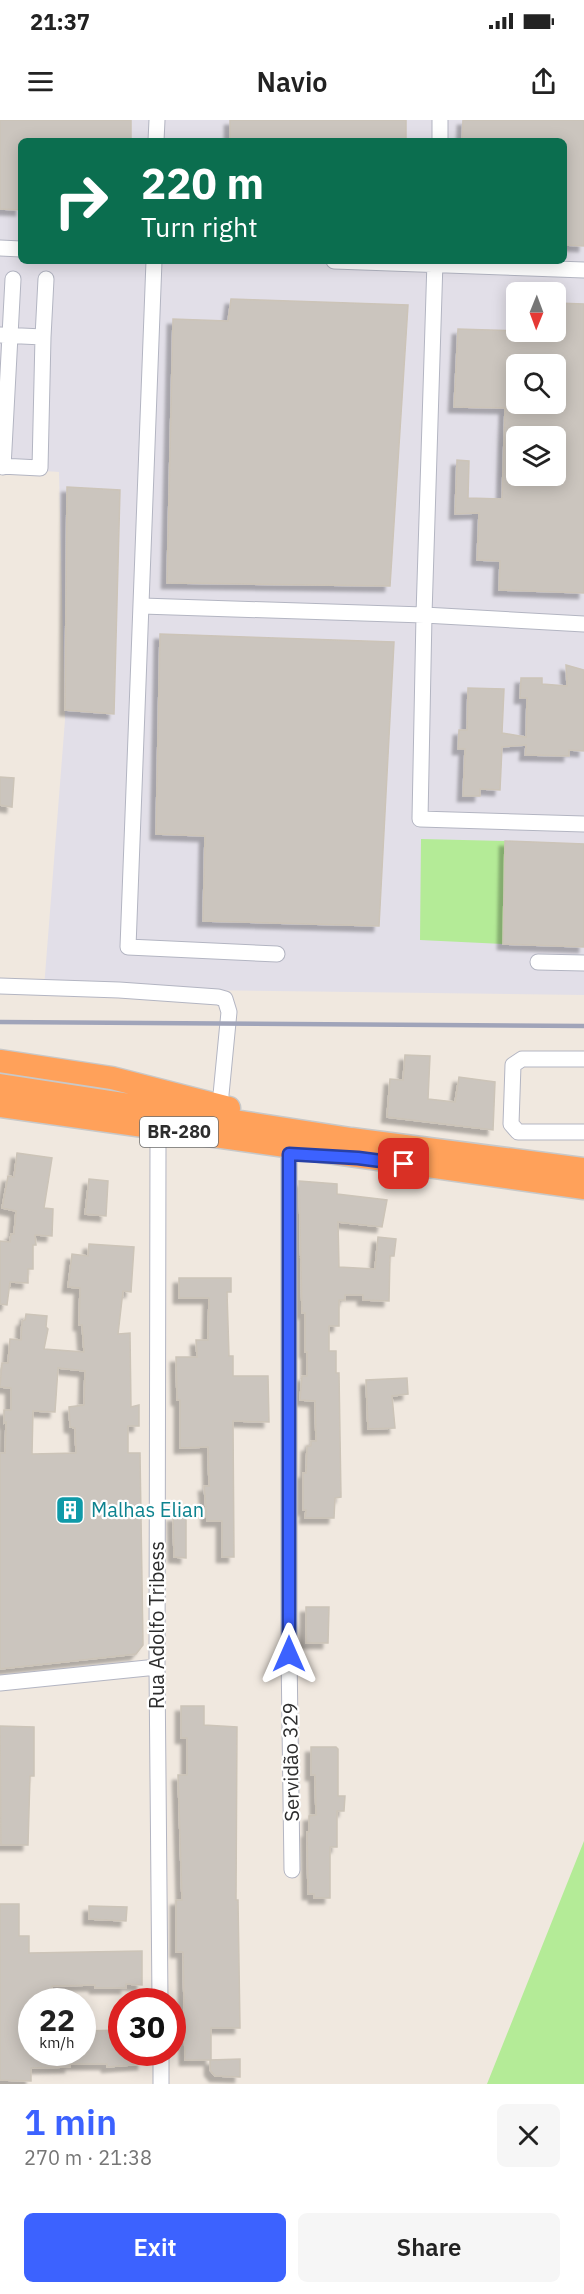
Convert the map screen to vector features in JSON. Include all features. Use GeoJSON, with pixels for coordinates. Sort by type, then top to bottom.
{"type":"FeatureCollection","features":[{"type":"Feature","properties":{"kind":"highway"},"geometry":{"type":"LineString","coordinates":[[0,1061],[112,1078],[220,1105],[311,1133]]}},
{"type":"Feature","properties":{"kind":"highway","name":"BR-280"},"geometry":{"type":"LineString","coordinates":[[0,1085],[311,1133],[584,1169]]}},
{"type":"Feature","properties":{"kind":"highway","name":"BR-280"},"geometry":{"type":"LineString","coordinates":[[0,1106],[584,1188]]}},
{"type":"Feature","properties":{"kind":"highway"},"geometry":{"type":"LineString","coordinates":[[0,1121],[289,1154],[358,1158]]}},
{"type":"Feature","properties":{"kind":"street"},"geometry":{"type":"LineString","coordinates":[[156,138],[157,120]]}},
{"type":"Feature","properties":{"kind":"street"},"geometry":{"type":"LineString","coordinates":[[440,120],[440,138]]}},
{"type":"Feature","properties":{"kind":"street"},"geometry":{"type":"LineString","coordinates":[[0,248],[18,249]]}},
{"type":"Feature","properties":{"kind":"street"},"geometry":{"type":"LineString","coordinates":[[154,264],[128,947],[277,954]]}},
{"type":"Feature","properties":{"kind":"street"},"geometry":{"type":"LineString","coordinates":[[435,264],[420,819],[584,824]]}},
{"type":"Feature","properties":{"kind":"street"},"geometry":{"type":"LineString","coordinates":[[456,264],[584,270]]}},
{"type":"Feature","properties":{"kind":"street"},"geometry":{"type":"LineString","coordinates":[[12,279],[4,336],[2,466],[40,468],[46,279]]}},
{"type":"Feature","properties":{"kind":"street"},"geometry":{"type":"LineString","coordinates":[[4,336],[43,337]]}},
{"type":"Feature","properties":{"kind":"street"},"geometry":{"type":"LineString","coordinates":[[142,606],[424,615],[584,624]]}},
{"type":"Feature","properties":{"kind":"street"},"geometry":{"type":"LineString","coordinates":[[538,962],[584,963]]}},
{"type":"Feature","properties":{"kind":"street"},"geometry":{"type":"LineString","coordinates":[[0,986],[119,990],[225,999],[229,1012],[220,1105]]}},
{"type":"Feature","properties":{"kind":"street"},"geometry":{"type":"LineString","coordinates":[[584,1059],[522,1059],[513,1065],[511,1124],[518,1132],[584,1132]]}},
{"type":"Feature","properties":{"kind":"street","name":"Rua Adolfo Tribess"},"geometry":{"type":"LineString","coordinates":[[158,1140],[157,1667],[160,1988]]}},
{"type":"Feature","properties":{"kind":"street","name":"Servidão 329"},"geometry":{"type":"LineString","coordinates":[[289,1154],[289,1654],[292,1870]]}},
{"type":"Feature","properties":{"kind":"street"},"geometry":{"type":"LineString","coordinates":[[0,1683],[157,1667]]}},
{"type":"Feature","properties":{"kind":"street"},"geometry":{"type":"LineString","coordinates":[[161,2066],[161,2084]]}},
{"type":"Feature","properties":{"kind":"shaded area"},"geometry":{"type":"Polygon","coordinates":[[[0,120],[584,120],[584,995],[44,988],[65,720],[59,472],[0,468],[0,120]]]}},
{"type":"Feature","properties":{"kind":"green space"},"geometry":{"type":"Polygon","coordinates":[[[421,839],[505,841],[503,944],[420,940],[421,839]]]}},
{"type":"Feature","properties":{"kind":"green space"},"geometry":{"type":"Polygon","coordinates":[[[584,1841],[584,2084],[487,2084],[584,1841]]]}},
{"type":"Feature","properties":{"kind":"building"},"geometry":{"type":"Polygon","coordinates":[[[0,120],[131,120],[131,138],[18,138],[18,210],[0,209],[0,120]]]}},
{"type":"Feature","properties":{"kind":"building"},"geometry":{"type":"Polygon","coordinates":[[[230,120],[406,120],[406,138],[230,138],[230,120]]]}},
{"type":"Feature","properties":{"kind":"building"},"geometry":{"type":"Polygon","coordinates":[[[463,120],[584,120],[584,246],[567,245],[567,138],[462,138],[463,120]]]}},
{"type":"Feature","properties":{"kind":"building"},"geometry":{"type":"Polygon","coordinates":[[[231,299],[408,305],[390,586],[167,583],[173,319],[228,321],[231,299]]]}},
{"type":"Feature","properties":{"kind":"building"},"geometry":{"type":"Polygon","coordinates":[[[566,303],[584,304],[584,593],[499,590],[500,561],[477,560],[479,513],[455,514],[457,460],[469,461],[468,498],[502,499],[505,408],[454,407],[458,329],[506,330],[506,342],[566,342],[566,303]]]}},
{"type":"Feature","properties":{"kind":"building"},"geometry":{"type":"Polygon","coordinates":[[[67,487],[120,490],[114,714],[65,710],[67,487]]]}},
{"type":"Feature","properties":{"kind":"building"},"geometry":{"type":"Polygon","coordinates":[[[160,634],[394,642],[379,926],[203,921],[205,836],[156,834],[160,634]]]}},
{"type":"Feature","properties":{"kind":"building"},"geometry":{"type":"Polygon","coordinates":[[[566,665],[584,670],[584,751],[569,750],[569,756],[525,755],[526,745],[502,747],[500,790],[480,789],[480,796],[463,796],[465,749],[458,749],[459,730],[467,730],[468,688],[504,689],[502,733],[526,737],[527,698],[520,698],[521,678],[542,678],[542,684],[567,686],[566,665]]]}},
{"type":"Feature","properties":{"kind":"building"},"geometry":{"type":"Polygon","coordinates":[[[0,777],[14,778],[12,807],[0,805],[0,777]]]}},
{"type":"Feature","properties":{"kind":"building"},"geometry":{"type":"Polygon","coordinates":[[[505,841],[584,844],[584,947],[503,944],[505,841]]]}},
{"type":"Feature","properties":{"kind":"building"},"geometry":{"type":"Polygon","coordinates":[[[405,1055],[430,1056],[428,1099],[455,1102],[459,1077],[495,1082],[493,1130],[387,1117],[390,1079],[403,1080],[405,1055]]]}},
{"type":"Feature","properties":{"kind":"building"},"geometry":{"type":"Polygon","coordinates":[[[17,1153],[52,1158],[44,1208],[53,1209],[52,1236],[35,1235],[33,1269],[28,1269],[28,1283],[10,1282],[7,1305],[0,1304],[0,1241],[10,1242],[11,1234],[14,1234],[16,1211],[2,1208],[8,1176],[14,1177],[17,1153]]]}},
{"type":"Feature","properties":{"kind":"building"},"geometry":{"type":"Polygon","coordinates":[[[89,1179],[108,1181],[106,1216],[85,1214],[89,1179]]]}},
{"type":"Feature","properties":{"kind":"building"},"geometry":{"type":"Polygon","coordinates":[[[299,1181],[337,1184],[337,1194],[387,1200],[382,1227],[338,1222],[339,1267],[375,1269],[378,1237],[396,1239],[394,1256],[390,1256],[389,1301],[363,1300],[363,1295],[345,1295],[345,1300],[339,1300],[339,1326],[329,1326],[329,1351],[336,1351],[336,1373],[339,1373],[341,1497],[335,1498],[334,1518],[305,1518],[306,1510],[303,1510],[303,1473],[306,1473],[307,1446],[311,1446],[311,1441],[316,1441],[315,1401],[300,1400],[302,1376],[307,1376],[307,1352],[305,1352],[305,1313],[302,1313],[299,1181]]]}},
{"type":"Feature","properties":{"kind":"building","name":"Malhas Elian"},"geometry":{"type":"Polygon","coordinates":[[[89,1244],[134,1247],[131,1292],[123,1291],[118,1334],[130,1333],[131,1407],[139,1405],[139,1426],[128,1426],[128,1453],[140,1453],[143,1645],[136,1654],[0,1669],[0,1453],[5,1453],[4,1410],[11,1410],[11,1388],[0,1387],[2,1363],[8,1363],[10,1339],[21,1340],[22,1321],[25,1320],[26,1314],[47,1316],[46,1327],[48,1329],[44,1349],[84,1352],[82,1325],[79,1325],[80,1288],[68,1287],[72,1254],[88,1256],[89,1244]],[[58,1368],[55,1412],[33,1411],[32,1454],[76,1453],[75,1428],[70,1427],[69,1407],[84,1405],[85,1371],[58,1368]]]}},
{"type":"Feature","properties":{"kind":"building"},"geometry":{"type":"Polygon","coordinates":[[[179,1278],[231,1278],[231,1292],[227,1292],[229,1356],[233,1356],[233,1376],[268,1376],[269,1422],[233,1421],[234,1557],[222,1557],[222,1521],[207,1521],[204,1486],[209,1486],[208,1447],[180,1448],[180,1400],[177,1400],[176,1357],[197,1357],[196,1340],[208,1340],[209,1298],[179,1298],[179,1278]]]}},
{"type":"Feature","properties":{"kind":"building"},"geometry":{"type":"Polygon","coordinates":[[[407,1378],[408,1394],[392,1396],[395,1428],[368,1429],[366,1380],[407,1378]]]}},
{"type":"Feature","properties":{"kind":"building"},"geometry":{"type":"Polygon","coordinates":[[[173,1516],[186,1516],[186,1558],[174,1557],[173,1516]]]}},
{"type":"Feature","properties":{"kind":"building"},"geometry":{"type":"Polygon","coordinates":[[[306,1607],[329,1607],[328,1643],[306,1643],[306,1607]]]}},
{"type":"Feature","properties":{"kind":"building"},"geometry":{"type":"Polygon","coordinates":[[[181,1706],[204,1706],[204,1725],[237,1727],[236,1900],[238,1900],[240,2028],[211,2028],[211,2060],[186,2060],[186,1988],[184,1988],[183,1952],[176,1952],[176,1900],[182,1900],[178,1775],[187,1775],[187,1738],[181,1738],[181,1706]]]}},
{"type":"Feature","properties":{"kind":"building"},"geometry":{"type":"Polygon","coordinates":[[[0,1726],[34,1727],[34,1776],[30,1776],[28,1845],[1,1845],[0,1726]]]}},
{"type":"Feature","properties":{"kind":"building"},"geometry":{"type":"Polygon","coordinates":[[[311,1747],[336,1747],[338,1749],[338,1796],[345,1796],[344,1811],[337,1811],[337,1847],[330,1847],[330,1898],[314,1898],[314,1894],[308,1894],[307,1832],[309,1832],[309,1816],[316,1815],[315,1775],[311,1775],[311,1747]]]}},
{"type":"Feature","properties":{"kind":"building"},"geometry":{"type":"Polygon","coordinates":[[[0,1904],[19,1904],[19,1936],[29,1936],[29,1953],[142,1951],[142,1985],[126,1984],[126,1988],[95,1988],[95,1985],[18,1988],[18,2066],[70,2067],[31,2068],[31,2081],[0,2080],[0,1904]]]}},
{"type":"Feature","properties":{"kind":"building"},"geometry":{"type":"Polygon","coordinates":[[[89,1906],[127,1907],[126,1921],[89,1919],[89,1906]]]}},
{"type":"Feature","properties":{"kind":"building"},"geometry":{"type":"Polygon","coordinates":[[[108,2030],[108,2066],[119,2066],[107,2067],[107,2064],[96,2064],[96,2031],[108,2030]]]}},
{"type":"Feature","properties":{"kind":"building"},"geometry":{"type":"Polygon","coordinates":[[[240,2059],[240,2077],[215,2076],[210,2070],[210,2060],[240,2059]]]}},
{"type":"Feature","properties":{"kind":"railway"},"geometry":{"type":"LineString","coordinates":[[0,1022],[584,1026]]}},
{"type":"Feature","properties":{"kind":"place","name":"Malhas Elian"},"geometry":{"type":"Point","coordinates":[70,1510]}},
{"type":"Feature","properties":{"kind":"route"},"geometry":{"type":"LineString","coordinates":[[289,1654],[289,1154],[358,1158],[404,1164]]}}]}
